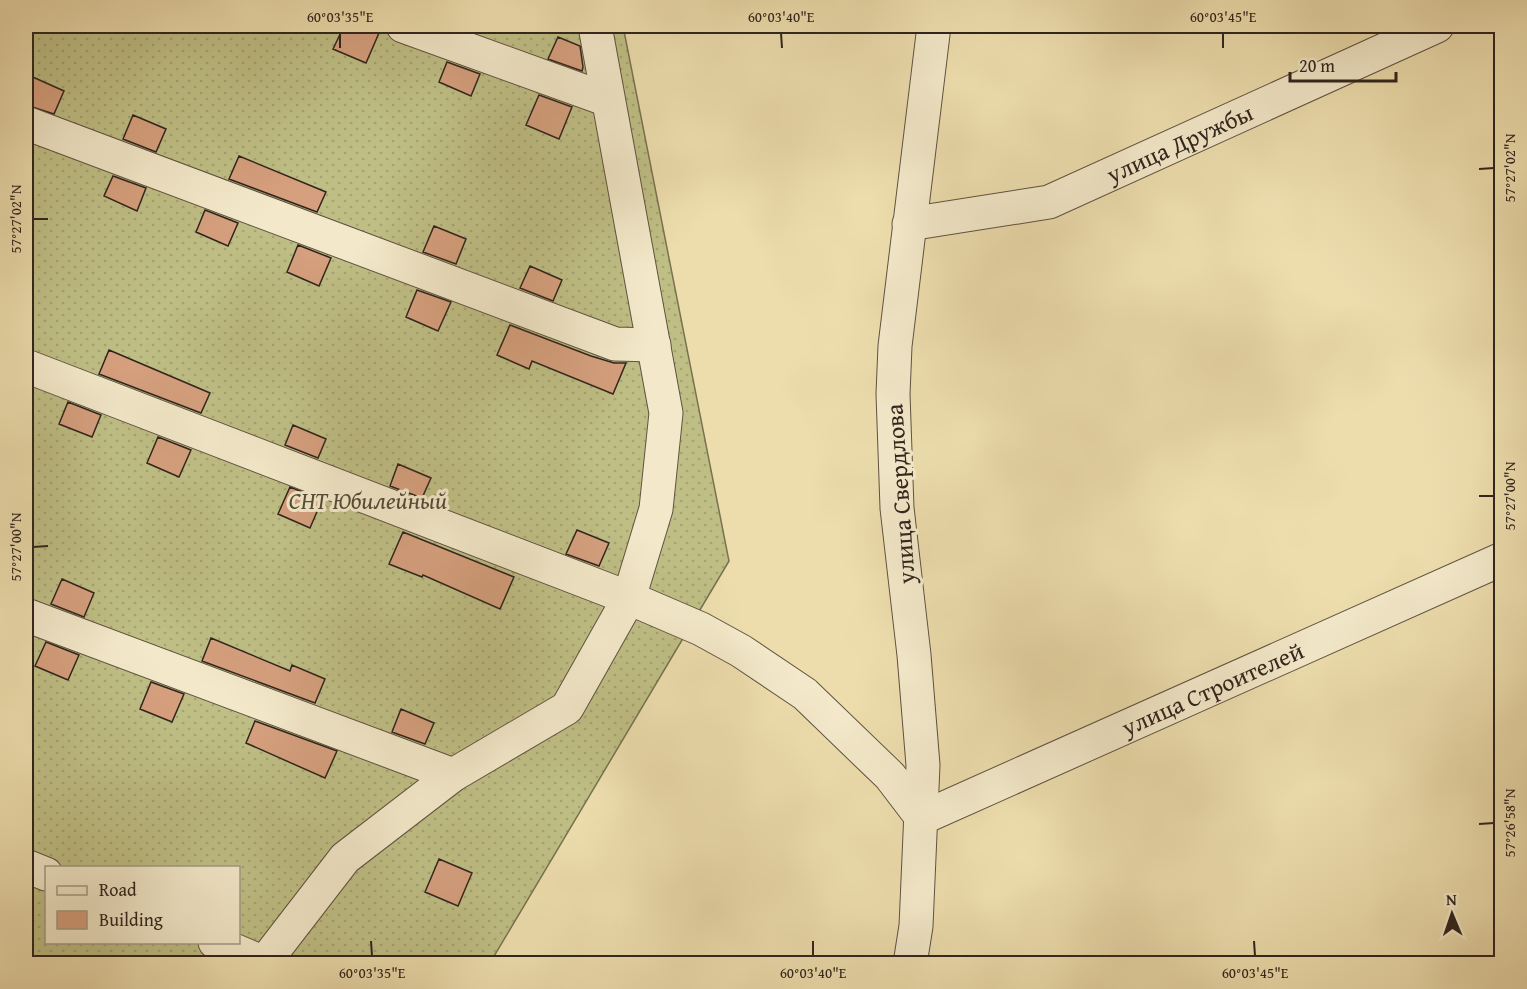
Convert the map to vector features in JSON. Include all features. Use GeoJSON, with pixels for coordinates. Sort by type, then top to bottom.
{"type":"FeatureCollection","features":[{"type":"Feature","properties":{"kind":"street"},"geometry":{"type":"LineString","coordinates":[[403,26],[608,100]]}},
{"type":"Feature","properties":{"kind":"street"},"geometry":{"type":"LineString","coordinates":[[220,944],[264,963],[345,858],[453,775],[567,708],[629,598],[656,508],[666,413],[596,26]]}},
{"type":"Feature","properties":{"kind":"street","name":"улица Свердлова"},"geometry":{"type":"LineString","coordinates":[[910,963],[915,926],[923,765],[914,655],[898,519],[893,394],[895,346],[934,26]]}},
{"type":"Feature","properties":{"kind":"street","name":"улица Дружбы"},"geometry":{"type":"LineString","coordinates":[[909,224],[1049,202],[1437,26]]}},
{"type":"Feature","properties":{"kind":"street"},"geometry":{"type":"LineString","coordinates":[[26,123],[615,344],[654,345]]}},
{"type":"Feature","properties":{"kind":"street"},"geometry":{"type":"LineString","coordinates":[[26,366],[629,598],[711,634],[741,651],[805,694],[890,776],[922,818]]}},
{"type":"Feature","properties":{"kind":"street","name":"улица Строителей"},"geometry":{"type":"LineString","coordinates":[[922,818],[1502,559]]}},
{"type":"Feature","properties":{"kind":"street"},"geometry":{"type":"LineString","coordinates":[[26,615],[453,775]]}},
{"type":"Feature","properties":{"kind":"street"},"geometry":{"type":"LineString","coordinates":[[26,866],[45,874]]}},
{"type":"Feature","properties":{"kind":"green space","name":"СНТ Юбилейный"},"geometry":{"type":"Polygon","coordinates":[[[26,26],[623,26],[729,561],[490,963],[26,963],[26,26]]]}},
{"type":"Feature","properties":{"kind":"building"},"geometry":{"type":"Polygon","coordinates":[[[344,26],[382,26],[366,63],[333,49],[344,26]]]}},
{"type":"Feature","properties":{"kind":"building"},"geometry":{"type":"Polygon","coordinates":[[[558,37],[580,46],[582,71],[548,59],[558,37]]]}},
{"type":"Feature","properties":{"kind":"building"},"geometry":{"type":"Polygon","coordinates":[[[447,62],[480,74],[471,96],[439,82],[447,62]]]}},
{"type":"Feature","properties":{"kind":"building"},"geometry":{"type":"Polygon","coordinates":[[[26,74],[64,91],[54,114],[26,105],[26,74]]]}},
{"type":"Feature","properties":{"kind":"building"},"geometry":{"type":"Polygon","coordinates":[[[539,95],[572,107],[559,139],[526,125],[539,95]]]}},
{"type":"Feature","properties":{"kind":"building"},"geometry":{"type":"Polygon","coordinates":[[[133,115],[166,129],[156,152],[123,139],[133,115]]]}},
{"type":"Feature","properties":{"kind":"building"},"geometry":{"type":"Polygon","coordinates":[[[239,156],[326,192],[317,212],[229,179],[239,156]]]}},
{"type":"Feature","properties":{"kind":"building"},"geometry":{"type":"Polygon","coordinates":[[[113,176],[146,188],[137,211],[104,196],[113,176]]]}},
{"type":"Feature","properties":{"kind":"building"},"geometry":{"type":"Polygon","coordinates":[[[205,210],[238,223],[228,246],[196,232],[205,210]]]}},
{"type":"Feature","properties":{"kind":"building"},"geometry":{"type":"Polygon","coordinates":[[[434,226],[466,239],[456,264],[423,252],[434,226]]]}},
{"type":"Feature","properties":{"kind":"building"},"geometry":{"type":"Polygon","coordinates":[[[298,245],[331,258],[319,286],[287,272],[298,245]]]}},
{"type":"Feature","properties":{"kind":"building"},"geometry":{"type":"Polygon","coordinates":[[[530,266],[562,280],[553,301],[520,288],[530,266]]]}},
{"type":"Feature","properties":{"kind":"building"},"geometry":{"type":"Polygon","coordinates":[[[417,290],[451,302],[438,331],[406,317],[417,290]]]}},
{"type":"Feature","properties":{"kind":"building"},"geometry":{"type":"Polygon","coordinates":[[[510,325],[591,356],[614,363],[626,363],[613,394],[532,361],[529,369],[497,355],[510,325]]]}},
{"type":"Feature","properties":{"kind":"building"},"geometry":{"type":"Polygon","coordinates":[[[109,350],[210,393],[201,413],[99,374],[109,350]]]}},
{"type":"Feature","properties":{"kind":"building"},"geometry":{"type":"Polygon","coordinates":[[[68,402],[101,415],[92,437],[59,424],[68,402]]]}},
{"type":"Feature","properties":{"kind":"building"},"geometry":{"type":"Polygon","coordinates":[[[293,425],[326,439],[318,458],[285,445],[293,425]]]}},
{"type":"Feature","properties":{"kind":"building"},"geometry":{"type":"Polygon","coordinates":[[[158,437],[191,450],[179,477],[147,463],[158,437]]]}},
{"type":"Feature","properties":{"kind":"building"},"geometry":{"type":"Polygon","coordinates":[[[398,464],[431,478],[422,498],[390,486],[398,464]]]}},
{"type":"Feature","properties":{"kind":"building"},"geometry":{"type":"Polygon","coordinates":[[[290,487],[322,500],[310,528],[278,514],[290,487]]]}},
{"type":"Feature","properties":{"kind":"building"},"geometry":{"type":"Polygon","coordinates":[[[577,530],[609,543],[599,566],[566,554],[577,530]]]}},
{"type":"Feature","properties":{"kind":"building"},"geometry":{"type":"Polygon","coordinates":[[[403,532],[514,577],[500,609],[423,575],[422,577],[389,564],[403,532]]]}},
{"type":"Feature","properties":{"kind":"building"},"geometry":{"type":"Polygon","coordinates":[[[62,579],[94,593],[84,617],[51,604],[62,579]]]}},
{"type":"Feature","properties":{"kind":"building"},"geometry":{"type":"Polygon","coordinates":[[[211,638],[290,671],[292,665],[325,679],[315,703],[202,661],[211,638]]]}},
{"type":"Feature","properties":{"kind":"building"},"geometry":{"type":"Polygon","coordinates":[[[46,642],[79,655],[68,680],[35,666],[46,642]]]}},
{"type":"Feature","properties":{"kind":"building"},"geometry":{"type":"Polygon","coordinates":[[[151,682],[184,694],[172,722],[140,709],[151,682]]]}},
{"type":"Feature","properties":{"kind":"building"},"geometry":{"type":"Polygon","coordinates":[[[401,709],[434,723],[425,744],[392,732],[401,709]]]}},
{"type":"Feature","properties":{"kind":"building"},"geometry":{"type":"Polygon","coordinates":[[[255,721],[337,751],[325,778],[246,743],[255,721]]]}},
{"type":"Feature","properties":{"kind":"building"},"geometry":{"type":"Polygon","coordinates":[[[439,859],[472,873],[458,906],[425,892],[439,859]]]}}]}
